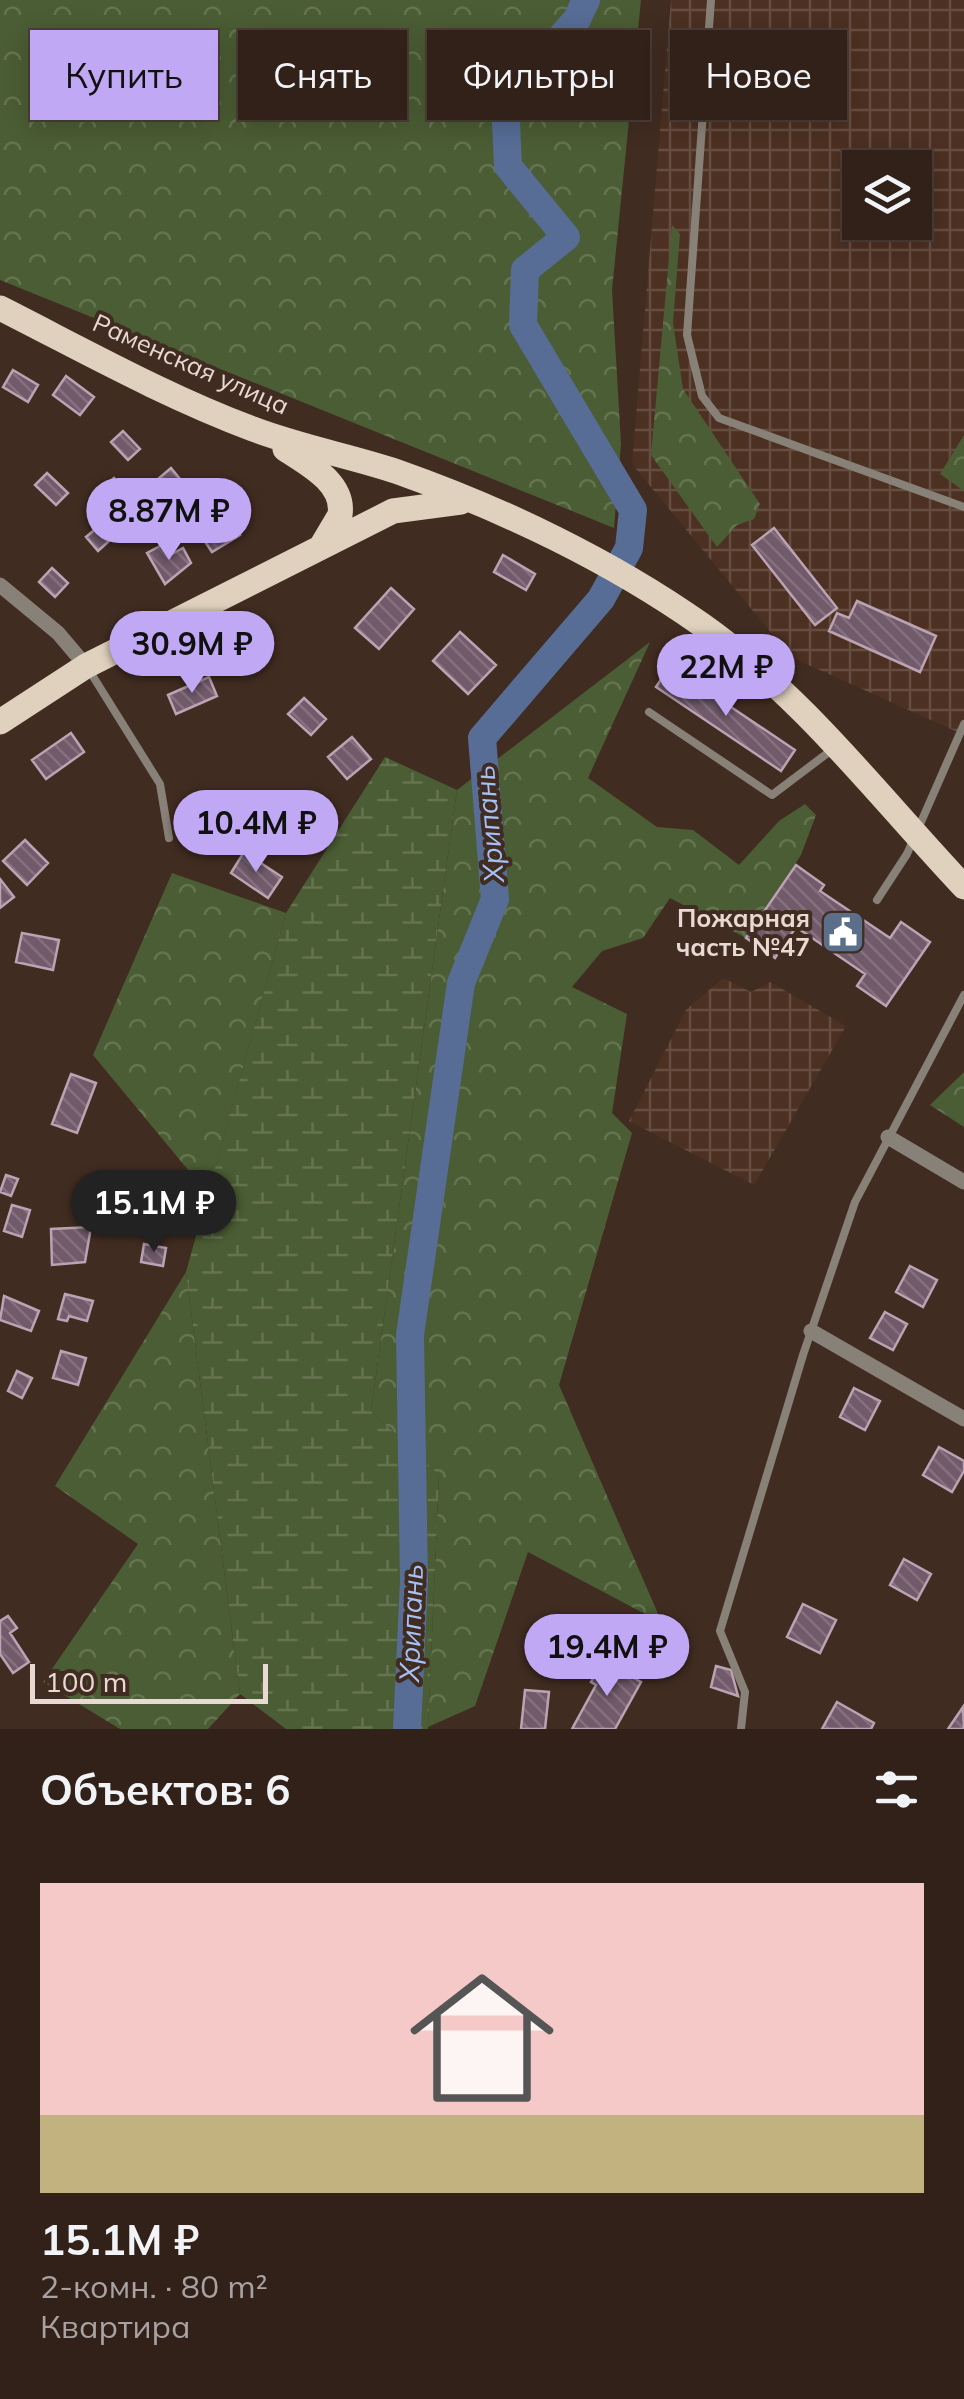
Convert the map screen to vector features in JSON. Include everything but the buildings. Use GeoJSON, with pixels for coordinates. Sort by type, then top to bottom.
{"type":"FeatureCollection","features":[{"type":"Feature","properties":{"kind":"main road","name":"Раменская улица"},"geometry":{"type":"LineString","coordinates":[[0,308],[168,393],[255,430],[397,472],[476,502],[637,583],[740,654],[800,705],[964,887]]}},
{"type":"Feature","properties":{"kind":"main road"},"geometry":{"type":"LineString","coordinates":[[255,430],[316,469],[336,491],[340,516],[321,547]]}},
{"type":"Feature","properties":{"kind":"main road"},"geometry":{"type":"LineString","coordinates":[[393,511],[359,506],[350,492],[351,481],[369,468],[397,472]]}},
{"type":"Feature","properties":{"kind":"main road"},"geometry":{"type":"LineString","coordinates":[[0,722],[86,666],[393,511],[434,503],[476,502]]}},
{"type":"Feature","properties":{"kind":"street"},"geometry":{"type":"LineString","coordinates":[[0,586],[58,633],[86,666]]}},
{"type":"Feature","properties":{"kind":"street"},"geometry":{"type":"LineString","coordinates":[[888,1137],[964,1182]]}},
{"type":"Feature","properties":{"kind":"street"},"geometry":{"type":"LineString","coordinates":[[810,1331],[964,1419]]}},
{"type":"Feature","properties":{"kind":"lane"},"geometry":{"type":"LineString","coordinates":[[711,0],[687,335],[702,396],[719,418],[964,507]]}},
{"type":"Feature","properties":{"kind":"lane"},"geometry":{"type":"LineString","coordinates":[[86,666],[160,784],[169,838]]}},
{"type":"Feature","properties":{"kind":"lane"},"geometry":{"type":"LineString","coordinates":[[649,712],[772,795],[836,746]]}},
{"type":"Feature","properties":{"kind":"lane"},"geometry":{"type":"LineString","coordinates":[[877,900],[916,835],[964,724]]}},
{"type":"Feature","properties":{"kind":"lane"},"geometry":{"type":"LineString","coordinates":[[740,1729],[745,1692],[720,1631],[810,1331],[856,1202],[964,995]]}},
{"type":"Feature","properties":{"kind":"shaded area"},"geometry":{"type":"Polygon","coordinates":[[[671,0],[964,0],[964,735],[791,657],[632,464],[671,0]]]}},
{"type":"Feature","properties":{"kind":"shaded area"},"geometry":{"type":"Polygon","coordinates":[[[723,978],[751,992],[770,982],[846,1026],[754,1185],[629,1121],[686,1010],[723,978]]]}},
{"type":"Feature","properties":{"kind":"green space"},"geometry":{"type":"Polygon","coordinates":[[[0,0],[641,0],[638,30],[427,30],[427,120],[629,120],[612,290],[621,444],[614,528],[0,280],[0,0]]]}},
{"type":"Feature","properties":{"kind":"green space"},"geometry":{"type":"Polygon","coordinates":[[[672,225],[680,234],[673,323],[683,389],[760,504],[754,519],[737,525],[717,547],[651,455],[672,225]]]}},
{"type":"Feature","properties":{"kind":"green space"},"geometry":{"type":"Polygon","coordinates":[[[964,435],[964,491],[940,474],[964,435]]]}},
{"type":"Feature","properties":{"kind":"green space"},"geometry":{"type":"Polygon","coordinates":[[[650,642],[588,778],[657,827],[693,830],[739,865],[779,821],[805,804],[816,815],[801,855],[746,938],[670,898],[643,938],[602,951],[572,987],[627,1014],[612,1113],[632,1133],[559,1385],[662,1623],[528,1552],[475,1706],[428,1727],[439,1476],[371,1411],[457,790],[650,642]]]}},
{"type":"Feature","properties":{"kind":"green space"},"geometry":{"type":"Polygon","coordinates":[[[385,757],[457,790],[371,1411],[439,1475],[428,1729],[286,1729],[240,1694],[186,1272],[286,913],[385,757]]]}},
{"type":"Feature","properties":{"kind":"green space"},"geometry":{"type":"Polygon","coordinates":[[[172,873],[286,913],[208,1194],[93,1055],[172,873]]]}},
{"type":"Feature","properties":{"kind":"green space"},"geometry":{"type":"Polygon","coordinates":[[[964,1072],[964,1127],[930,1105],[964,1072]]]}},
{"type":"Feature","properties":{"kind":"green space"},"geometry":{"type":"Polygon","coordinates":[[[186,1272],[240,1694],[208,1729],[120,1729],[43,1682],[138,1544],[55,1486],[186,1272]]]}},
{"type":"Feature","properties":{"kind":"waterway","name":"Хрипань"},"geometry":{"type":"LineString","coordinates":[[407,1729],[414,1581],[410,1335],[461,983],[495,899],[482,738],[601,599],[629,548],[633,510],[523,325],[525,270],[566,237],[508,166],[505,101],[577,19],[586,0]]}},
{"type":"Feature","properties":{"kind":"place","name":"Пожарная часть №47"},"geometry":{"type":"Point","coordinates":[843,932]}}]}
